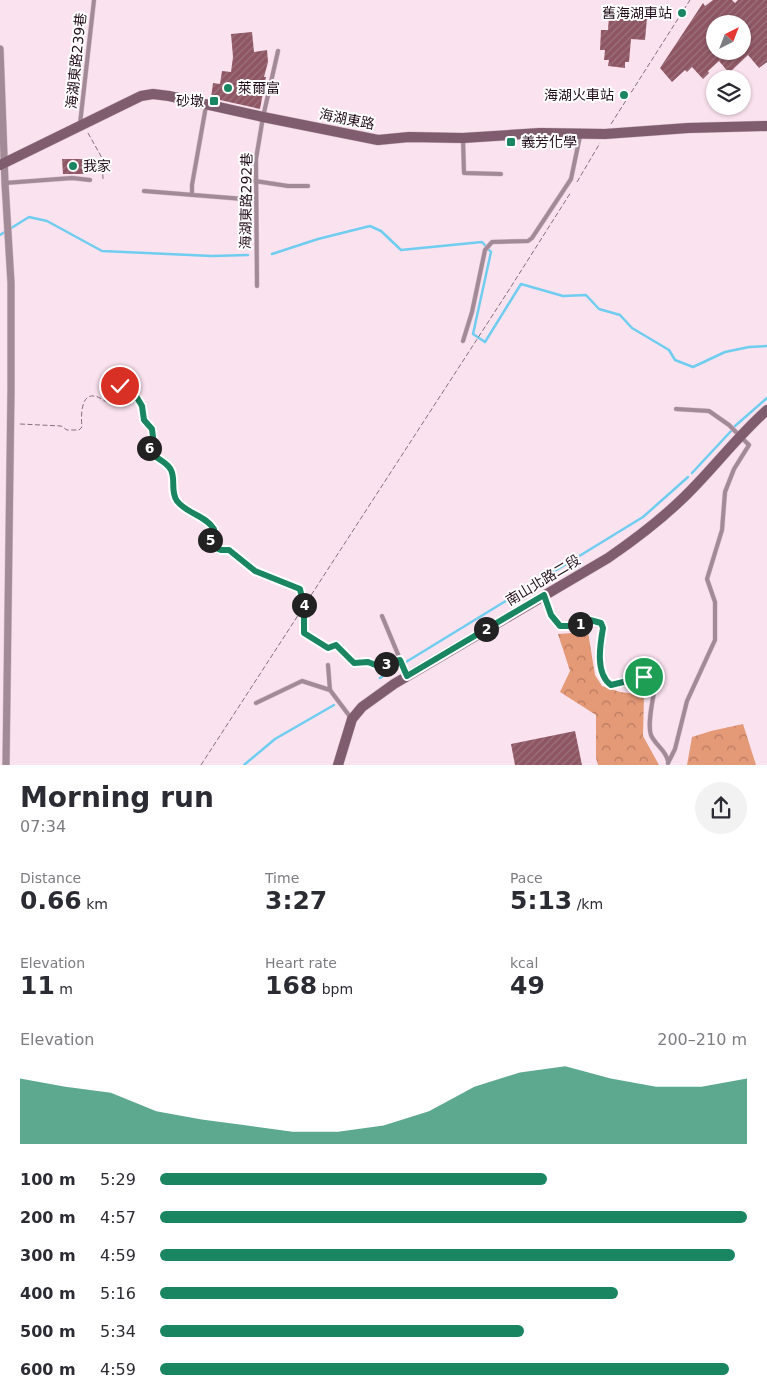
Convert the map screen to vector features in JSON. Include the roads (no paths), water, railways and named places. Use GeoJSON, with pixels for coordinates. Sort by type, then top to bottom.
{"type":"FeatureCollection","features":[{"type":"Feature","properties":{"kind":"street"},"geometry":{"type":"LineString","coordinates":[[0,49],[2,164],[5,183],[11,284],[6,765]]}},
{"type":"Feature","properties":{"kind":"street","name":"海湖東路"},"geometry":{"type":"LineString","coordinates":[[2,164],[141,96],[153,94],[378,140],[409,137],[464,138],[540,132],[605,134],[688,128],[767,126]]}},
{"type":"Feature","properties":{"kind":"street","name":"南山北路二段"},"geometry":{"type":"LineString","coordinates":[[338,765],[352,719],[375,696],[608,558],[640,535],[690,491],[740,436],[767,410]]}},
{"type":"Feature","properties":{"kind":"lane","name":"海湖東路239巷"},"geometry":{"type":"LineString","coordinates":[[81,124],[94,0]]}},
{"type":"Feature","properties":{"kind":"lane","name":"海湖東路292巷"},"geometry":{"type":"LineString","coordinates":[[257,286],[256,159],[263,117],[278,51]]}},
{"type":"Feature","properties":{"kind":"lane"},"geometry":{"type":"LineString","coordinates":[[192,195],[192,185],[206,104]]}},
{"type":"Feature","properties":{"kind":"lane"},"geometry":{"type":"LineString","coordinates":[[463,341],[472,312],[485,250],[492,242],[528,241],[532,238],[571,179],[581,134]]}},
{"type":"Feature","properties":{"kind":"lane"},"geometry":{"type":"LineString","coordinates":[[464,138],[464,174],[501,174]]}},
{"type":"Feature","properties":{"kind":"lane"},"geometry":{"type":"LineString","coordinates":[[5,183],[72,178],[90,180]]}},
{"type":"Feature","properties":{"kind":"lane"},"geometry":{"type":"LineString","coordinates":[[255,181],[288,186],[308,186]]}},
{"type":"Feature","properties":{"kind":"lane"},"geometry":{"type":"LineString","coordinates":[[144,191],[256,200]]}},
{"type":"Feature","properties":{"kind":"lane"},"geometry":{"type":"LineString","coordinates":[[668,764],[675,749],[687,701],[715,640],[715,602],[707,578],[722,530],[726,492],[734,469],[750,445],[729,425],[709,411],[676,409]]}},
{"type":"Feature","properties":{"kind":"lane"},"geometry":{"type":"LineString","coordinates":[[544,595],[551,615],[560,626],[574,626],[590,620],[601,623],[603,628],[600,670],[606,681],[611,685],[644,677],[650,680],[655,687],[649,728],[655,741],[667,756],[668,764]]}},
{"type":"Feature","properties":{"kind":"lane"},"geometry":{"type":"LineString","coordinates":[[382,616],[407,676]]}},
{"type":"Feature","properties":{"kind":"lane"},"geometry":{"type":"LineString","coordinates":[[328,648],[336,645],[354,663],[368,662],[378,666],[400,660]]}},
{"type":"Feature","properties":{"kind":"lane"},"geometry":{"type":"LineString","coordinates":[[328,665],[330,690],[352,719]]}},
{"type":"Feature","properties":{"kind":"lane"},"geometry":{"type":"LineString","coordinates":[[256,703],[302,681],[330,690]]}},
{"type":"Feature","properties":{"kind":"waterway"},"geometry":{"type":"LineString","coordinates":[[0,235],[29,217],[47,221],[102,251],[212,256],[248,255]]}},
{"type":"Feature","properties":{"kind":"waterway"},"geometry":{"type":"LineString","coordinates":[[272,254],[318,239],[370,226],[381,231],[401,250],[482,242],[491,252],[473,334],[485,342],[521,284],[563,296],[586,295],[599,309],[620,315],[632,328],[669,350],[675,360],[693,367],[725,352],[749,347],[767,346]]}},
{"type":"Feature","properties":{"kind":"waterway"},"geometry":{"type":"LineString","coordinates":[[735,426],[767,398]]}},
{"type":"Feature","properties":{"kind":"waterway"},"geometry":{"type":"LineString","coordinates":[[692,473],[732,430]]}},
{"type":"Feature","properties":{"kind":"waterway"},"geometry":{"type":"LineString","coordinates":[[406,662],[643,517],[688,477]]}},
{"type":"Feature","properties":{"kind":"waterway"},"geometry":{"type":"LineString","coordinates":[[380,678],[399,666]]}},
{"type":"Feature","properties":{"kind":"waterway"},"geometry":{"type":"LineString","coordinates":[[244,765],[275,739],[334,705]]}},
{"type":"Feature","properties":{"kind":"place","name":"舊海湖車站"},"geometry":{"type":"Point","coordinates":[682,13]}},
{"type":"Feature","properties":{"kind":"place","name":"萊爾富"},"geometry":{"type":"Point","coordinates":[228,88]}},
{"type":"Feature","properties":{"kind":"place","name":"海湖火車站"},"geometry":{"type":"Point","coordinates":[624,95]}},
{"type":"Feature","properties":{"kind":"place","name":"砂墩"},"geometry":{"type":"Point","coordinates":[214,101]}},
{"type":"Feature","properties":{"kind":"place","name":"義芳化學"},"geometry":{"type":"Point","coordinates":[511,142]}},
{"type":"Feature","properties":{"kind":"place","name":"我家"},"geometry":{"type":"Point","coordinates":[73,166]}}]}
